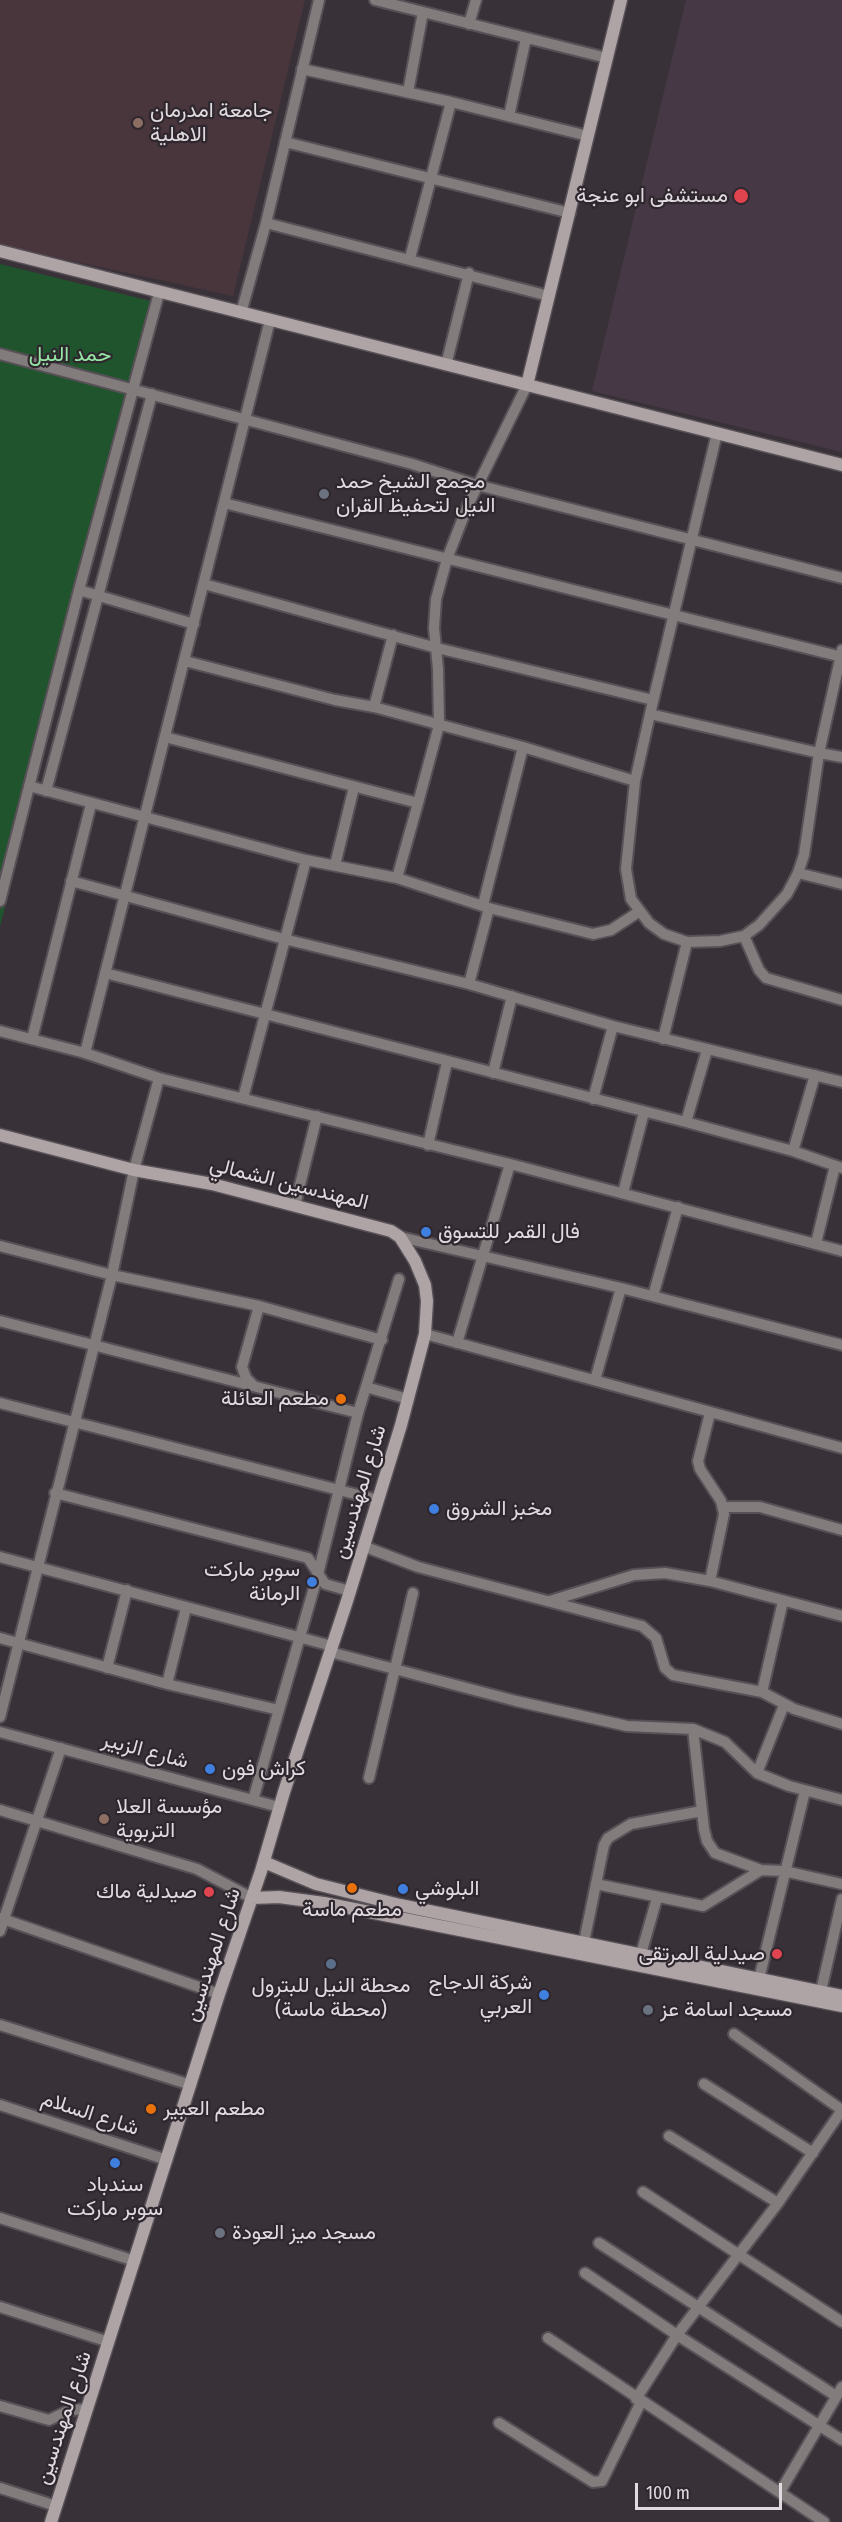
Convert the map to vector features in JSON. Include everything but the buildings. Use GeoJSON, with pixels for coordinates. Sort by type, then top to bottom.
{"type":"FeatureCollection","features":[{"type":"Feature","properties":{"kind":"main road"},"geometry":{"type":"LineString","coordinates":[[527,385],[621,0]]}},
{"type":"Feature","properties":{"kind":"main road"},"geometry":{"type":"LineString","coordinates":[[0,251],[842,465]]}},
{"type":"Feature","properties":{"kind":"main road","name":"المهندسين الشمالي"},"geometry":{"type":"LineString","coordinates":[[0,1135],[134,1170],[212,1184],[375,1225],[400,1237]]}},
{"type":"Feature","properties":{"kind":"main road"},"geometry":{"type":"LineString","coordinates":[[400,1237],[426,1285],[428,1302],[424,1335],[408,1399]]}},
{"type":"Feature","properties":{"kind":"main road","name":"شارع المهندسين"},"geometry":{"type":"LineString","coordinates":[[51,2522],[219,1994],[264,1862],[279,1807],[350,1591],[408,1399]]}},
{"type":"Feature","properties":{"kind":"main road"},"geometry":{"type":"LineString","coordinates":[[264,1862],[316,1884],[461,1924],[617,1955],[842,2006]]}},
{"type":"Feature","properties":{"kind":"main road"},"geometry":{"type":"LineString","coordinates":[[252,1898],[279,1897],[307,1900],[584,1942],[617,1955],[641,1954],[842,1996]]}},
{"type":"Feature","properties":{"kind":"street"},"geometry":{"type":"LineString","coordinates":[[241,313],[266,223],[319,0]]}},
{"type":"Feature","properties":{"kind":"street"},"geometry":{"type":"LineString","coordinates":[[375,0],[607,58]]}},
{"type":"Feature","properties":{"kind":"street"},"geometry":{"type":"LineString","coordinates":[[469,24],[476,0]]}},
{"type":"Feature","properties":{"kind":"street"},"geometry":{"type":"LineString","coordinates":[[408,92],[423,12]]}},
{"type":"Feature","properties":{"kind":"street"},"geometry":{"type":"LineString","coordinates":[[509,116],[526,38]]}},
{"type":"Feature","properties":{"kind":"street"},"geometry":{"type":"LineString","coordinates":[[302,69],[451,102],[588,136]]}},
{"type":"Feature","properties":{"kind":"street"},"geometry":{"type":"LineString","coordinates":[[410,258],[451,102]]}},
{"type":"Feature","properties":{"kind":"street"},"geometry":{"type":"LineString","coordinates":[[285,142],[570,213]]}},
{"type":"Feature","properties":{"kind":"street"},"geometry":{"type":"LineString","coordinates":[[266,223],[469,273],[549,296]]}},
{"type":"Feature","properties":{"kind":"street"},"geometry":{"type":"LineString","coordinates":[[446,364],[469,273]]}},
{"type":"Feature","properties":{"kind":"street"},"geometry":{"type":"LineString","coordinates":[[0,901],[79,590],[159,293]]}},
{"type":"Feature","properties":{"kind":"street"},"geometry":{"type":"LineString","coordinates":[[85,1053],[270,320]]}},
{"type":"Feature","properties":{"kind":"street"},"geometry":{"type":"LineString","coordinates":[[0,354],[412,464],[477,485],[693,538],[842,578]]}},
{"type":"Feature","properties":{"kind":"street"},"geometry":{"type":"LineString","coordinates":[[397,878],[439,725],[434,615],[447,559],[477,485],[527,385]]}},
{"type":"Feature","properties":{"kind":"street"},"geometry":{"type":"LineString","coordinates":[[46,791],[152,394]]}},
{"type":"Feature","properties":{"kind":"street"},"geometry":{"type":"LineString","coordinates":[[224,503],[674,616],[841,654],[819,753],[804,855],[798,873],[774,911],[744,936],[720,941],[687,942],[664,934],[649,923],[631,899],[626,868],[635,781],[653,700],[674,616],[693,538],[717,433]]}},
{"type":"Feature","properties":{"kind":"street"},"geometry":{"type":"LineString","coordinates":[[204,584],[437,648],[653,700]]}},
{"type":"Feature","properties":{"kind":"street"},"geometry":{"type":"LineString","coordinates":[[79,590],[194,624]]}},
{"type":"Feature","properties":{"kind":"street"},"geometry":{"type":"LineString","coordinates":[[374,707],[393,635]]}},
{"type":"Feature","properties":{"kind":"street"},"geometry":{"type":"LineString","coordinates":[[185,661],[374,707],[523,747],[635,781]]}},
{"type":"Feature","properties":{"kind":"street"},"geometry":{"type":"LineString","coordinates":[[650,714],[842,757]]}},
{"type":"Feature","properties":{"kind":"street"},"geometry":{"type":"LineString","coordinates":[[165,737],[418,803]]}},
{"type":"Feature","properties":{"kind":"street"},"geometry":{"type":"LineString","coordinates":[[469,984],[523,747]]}},
{"type":"Feature","properties":{"kind":"street"},"geometry":{"type":"LineString","coordinates":[[29,786],[306,860],[397,878],[486,907],[601,934],[640,911]]}},
{"type":"Feature","properties":{"kind":"street"},"geometry":{"type":"LineString","coordinates":[[335,866],[354,787]]}},
{"type":"Feature","properties":{"kind":"street"},"geometry":{"type":"LineString","coordinates":[[32,1039],[91,804]]}},
{"type":"Feature","properties":{"kind":"street"},"geometry":{"type":"LineString","coordinates":[[243,1098],[306,860]]}},
{"type":"Feature","properties":{"kind":"street"},"geometry":{"type":"LineString","coordinates":[[798,873],[842,884]]}},
{"type":"Feature","properties":{"kind":"street"},"geometry":{"type":"LineString","coordinates":[[71,881],[284,939],[469,984],[613,1026],[842,1082]]}},
{"type":"Feature","properties":{"kind":"street"},"geometry":{"type":"LineString","coordinates":[[744,936],[759,970],[766,978],[842,1000]]}},
{"type":"Feature","properties":{"kind":"street"},"geometry":{"type":"LineString","coordinates":[[663,1039],[687,942]]}},
{"type":"Feature","properties":{"kind":"street"},"geometry":{"type":"LineString","coordinates":[[105,974],[686,1122],[792,1151],[839,1167],[816,1243]]}},
{"type":"Feature","properties":{"kind":"street"},"geometry":{"type":"LineString","coordinates":[[493,1073],[512,996]]}},
{"type":"Feature","properties":{"kind":"street"},"geometry":{"type":"LineString","coordinates":[[593,1099],[613,1026]]}},
{"type":"Feature","properties":{"kind":"street"},"geometry":{"type":"LineString","coordinates":[[0,1031],[85,1053],[159,1078],[510,1164],[842,1251]]}},
{"type":"Feature","properties":{"kind":"street"},"geometry":{"type":"LineString","coordinates":[[686,1122],[707,1050]]}},
{"type":"Feature","properties":{"kind":"street"},"geometry":{"type":"LineString","coordinates":[[428,1145],[447,1062]]}},
{"type":"Feature","properties":{"kind":"street"},"geometry":{"type":"LineString","coordinates":[[792,1151],[815,1075]]}},
{"type":"Feature","properties":{"kind":"street"},"geometry":{"type":"LineString","coordinates":[[0,1717],[112,1275],[134,1170],[159,1078]]}},
{"type":"Feature","properties":{"kind":"street"},"geometry":{"type":"LineString","coordinates":[[623,1193],[644,1112]]}},
{"type":"Feature","properties":{"kind":"street"},"geometry":{"type":"LineString","coordinates":[[295,1205],[317,1116]]}},
{"type":"Feature","properties":{"kind":"street"},"geometry":{"type":"LineString","coordinates":[[457,1343],[510,1164]]}},
{"type":"Feature","properties":{"kind":"street"},"geometry":{"type":"LineString","coordinates":[[653,1296],[678,1207]]}},
{"type":"Feature","properties":{"kind":"street"},"geometry":{"type":"LineString","coordinates":[[400,1237],[483,1258],[621,1287],[842,1345]]}},
{"type":"Feature","properties":{"kind":"street"},"geometry":{"type":"LineString","coordinates":[[0,1246],[112,1275],[259,1306],[382,1340]]}},
{"type":"Feature","properties":{"kind":"street"},"geometry":{"type":"LineString","coordinates":[[253,1800],[318,1574],[358,1413],[399,1279]]}},
{"type":"Feature","properties":{"kind":"street"},"geometry":{"type":"LineString","coordinates":[[595,1380],[621,1287]]}},
{"type":"Feature","properties":{"kind":"street"},"geometry":{"type":"LineString","coordinates":[[254,1387],[246,1378],[242,1367],[259,1306]]}},
{"type":"Feature","properties":{"kind":"street"},"geometry":{"type":"LineString","coordinates":[[0,1321],[358,1413]]}},
{"type":"Feature","properties":{"kind":"street"},"geometry":{"type":"LineString","coordinates":[[424,1335],[842,1448]]}},
{"type":"Feature","properties":{"kind":"street"},"geometry":{"type":"LineString","coordinates":[[366,1387],[408,1399]]}},
{"type":"Feature","properties":{"kind":"street"},"geometry":{"type":"LineString","coordinates":[[0,1402],[378,1500]]}},
{"type":"Feature","properties":{"kind":"street"},"geometry":{"type":"LineString","coordinates":[[710,1413],[699,1461],[700,1469],[724,1507],[724,1524],[710,1581]]}},
{"type":"Feature","properties":{"kind":"street"},"geometry":{"type":"LineString","coordinates":[[56,1493],[308,1558],[325,1584],[350,1591]]}},
{"type":"Feature","properties":{"kind":"street"},"geometry":{"type":"LineString","coordinates":[[724,1507],[760,1507],[842,1530]]}},
{"type":"Feature","properties":{"kind":"street"},"geometry":{"type":"LineString","coordinates":[[363,1546],[418,1568],[646,1628],[656,1638],[665,1668],[673,1675],[762,1692],[805,1714],[842,1724]]}},
{"type":"Feature","properties":{"kind":"street"},"geometry":{"type":"LineString","coordinates":[[0,1557],[298,1638],[395,1671],[627,1726],[693,1729],[724,1742],[757,1773],[805,1791],[842,1800]]}},
{"type":"Feature","properties":{"kind":"street"},"geometry":{"type":"LineString","coordinates":[[550,1602],[650,1572],[710,1581],[842,1616]]}},
{"type":"Feature","properties":{"kind":"street"},"geometry":{"type":"LineString","coordinates":[[108,1668],[127,1590]]}},
{"type":"Feature","properties":{"kind":"street"},"geometry":{"type":"LineString","coordinates":[[369,1778],[413,1593]]}},
{"type":"Feature","properties":{"kind":"street"},"geometry":{"type":"LineString","coordinates":[[762,1692],[783,1601]]}},
{"type":"Feature","properties":{"kind":"street"},"geometry":{"type":"LineString","coordinates":[[168,1684],[186,1608]]}},
{"type":"Feature","properties":{"kind":"street"},"geometry":{"type":"LineString","coordinates":[[0,1638],[168,1684],[279,1710]]}},
{"type":"Feature","properties":{"kind":"street"},"geometry":{"type":"LineString","coordinates":[[757,1773],[784,1705]]}},
{"type":"Feature","properties":{"kind":"street"},"geometry":{"type":"LineString","coordinates":[[693,1729],[707,1841],[716,1853],[760,1870],[784,1871],[842,1884]]}},
{"type":"Feature","properties":{"kind":"street","name":"شارع الزبير"},"geometry":{"type":"LineString","coordinates":[[0,1732],[279,1807]]}},
{"type":"Feature","properties":{"kind":"street"},"geometry":{"type":"LineString","coordinates":[[0,1931],[2,1919],[61,1748]]}},
{"type":"Feature","properties":{"kind":"street"},"geometry":{"type":"LineString","coordinates":[[759,1979],[805,1791]]}},
{"type":"Feature","properties":{"kind":"street"},"geometry":{"type":"LineString","coordinates":[[0,1809],[197,1869],[252,1898]]}},
{"type":"Feature","properties":{"kind":"street"},"geometry":{"type":"LineString","coordinates":[[584,1942],[604,1845],[617,1832],[631,1824],[702,1811]]}},
{"type":"Feature","properties":{"kind":"street"},"geometry":{"type":"LineString","coordinates":[[596,1884],[704,1906],[760,1870]]}},
{"type":"Feature","properties":{"kind":"street"},"geometry":{"type":"LineString","coordinates":[[641,1954],[657,1898]]}},
{"type":"Feature","properties":{"kind":"street"},"geometry":{"type":"LineString","coordinates":[[821,1991],[842,1899]]}},
{"type":"Feature","properties":{"kind":"street"},"geometry":{"type":"LineString","coordinates":[[2,1919],[219,1994]]}},
{"type":"Feature","properties":{"kind":"street"},"geometry":{"type":"LineString","coordinates":[[0,2025],[191,2085]]}},
{"type":"Feature","properties":{"kind":"street"},"geometry":{"type":"LineString","coordinates":[[499,2424],[594,2482],[602,2481],[638,2400],[677,2336],[778,2203],[842,2110],[734,2034]]}},
{"type":"Feature","properties":{"kind":"street"},"geometry":{"type":"LineString","coordinates":[[705,2084],[813,2153]]}},
{"type":"Feature","properties":{"kind":"street","name":"شارع السلام"},"geometry":{"type":"LineString","coordinates":[[0,2105],[167,2160]]}},
{"type":"Feature","properties":{"kind":"street"},"geometry":{"type":"LineString","coordinates":[[669,2136],[778,2203]]}},
{"type":"Feature","properties":{"kind":"street"},"geometry":{"type":"LineString","coordinates":[[643,2192],[740,2253],[842,2322]]}},
{"type":"Feature","properties":{"kind":"street"},"geometry":{"type":"LineString","coordinates":[[0,2218],[135,2261]]}},
{"type":"Feature","properties":{"kind":"street"},"geometry":{"type":"LineString","coordinates":[[599,2243],[839,2392],[780,2492]]}},
{"type":"Feature","properties":{"kind":"street"},"geometry":{"type":"LineString","coordinates":[[585,2273],[677,2336],[842,2440]]}},
{"type":"Feature","properties":{"kind":"street"},"geometry":{"type":"LineString","coordinates":[[0,2307],[109,2342]]}},
{"type":"Feature","properties":{"kind":"street"},"geometry":{"type":"LineString","coordinates":[[548,2338],[824,2522]]}},
{"type":"Feature","properties":{"kind":"street"},"geometry":{"type":"LineString","coordinates":[[0,2406],[49,2420],[70,2410],[87,2409]]}},
{"type":"Feature","properties":{"kind":"street"},"geometry":{"type":"LineString","coordinates":[[0,2488],[56,2506]]}},
{"type":"Feature","properties":{"kind":"shaded area","name":"جامعة امدرمان الاهلية"},"geometry":{"type":"Polygon","coordinates":[[[0,0],[305,0],[233,296],[0,245],[0,0]]]}},
{"type":"Feature","properties":{"kind":"shaded area","name":"مستشفى ابو عنجة"},"geometry":{"type":"Polygon","coordinates":[[[686,0],[842,0],[842,452],[592,391],[686,0]]]}},
{"type":"Feature","properties":{"kind":"green space","name":"حمد النيل"},"geometry":{"type":"Polygon","coordinates":[[[0,264],[155,302],[0,927],[0,264]]]}},
{"type":"Feature","properties":{"kind":"place","name":"جامعة امدرمان الاهلية"},"geometry":{"type":"Point","coordinates":[138,123]}},
{"type":"Feature","properties":{"kind":"place","name":"مستشفى ابو عنجة"},"geometry":{"type":"Point","coordinates":[741,196]}},
{"type":"Feature","properties":{"kind":"place","name":"مجمع الشيخ حمد النيل لتحفيظ القران"},"geometry":{"type":"Point","coordinates":[324,494]}},
{"type":"Feature","properties":{"kind":"place","name":"فال القمر للتسوق"},"geometry":{"type":"Point","coordinates":[426,1232]}},
{"type":"Feature","properties":{"kind":"place","name":"مطعم العائلة"},"geometry":{"type":"Point","coordinates":[341,1399]}},
{"type":"Feature","properties":{"kind":"place","name":"مخبز الشروق"},"geometry":{"type":"Point","coordinates":[434,1509]}},
{"type":"Feature","properties":{"kind":"place","name":"سوبر ماركت الرمانة"},"geometry":{"type":"Point","coordinates":[312,1582]}},
{"type":"Feature","properties":{"kind":"place","name":"كراش فون"},"geometry":{"type":"Point","coordinates":[210,1769]}},
{"type":"Feature","properties":{"kind":"place","name":"مؤسسة العلا التربوية"},"geometry":{"type":"Point","coordinates":[104,1819]}},
{"type":"Feature","properties":{"kind":"place","name":"مطعم ماسة"},"geometry":{"type":"Point","coordinates":[352,1888]}},
{"type":"Feature","properties":{"kind":"place","name":"البلوشي"},"geometry":{"type":"Point","coordinates":[403,1889]}},
{"type":"Feature","properties":{"kind":"place","name":"صيدلية ماك"},"geometry":{"type":"Point","coordinates":[209,1892]}},
{"type":"Feature","properties":{"kind":"place","name":"صيدلية المرتقى"},"geometry":{"type":"Point","coordinates":[777,1954]}},
{"type":"Feature","properties":{"kind":"place","name":"محطة النيل للبترول (محطة ماسة)"},"geometry":{"type":"Point","coordinates":[331,1964]}},
{"type":"Feature","properties":{"kind":"place","name":"شركة الدجاج العربي"},"geometry":{"type":"Point","coordinates":[544,1995]}},
{"type":"Feature","properties":{"kind":"place","name":"مسجد اسامة عز"},"geometry":{"type":"Point","coordinates":[648,2010]}},
{"type":"Feature","properties":{"kind":"place","name":"مطعم العبير"},"geometry":{"type":"Point","coordinates":[151,2109]}},
{"type":"Feature","properties":{"kind":"place","name":"سندباد سوبر ماركت"},"geometry":{"type":"Point","coordinates":[115,2163]}},
{"type":"Feature","properties":{"kind":"place","name":"مسجد ميز العودة"},"geometry":{"type":"Point","coordinates":[220,2233]}}]}
